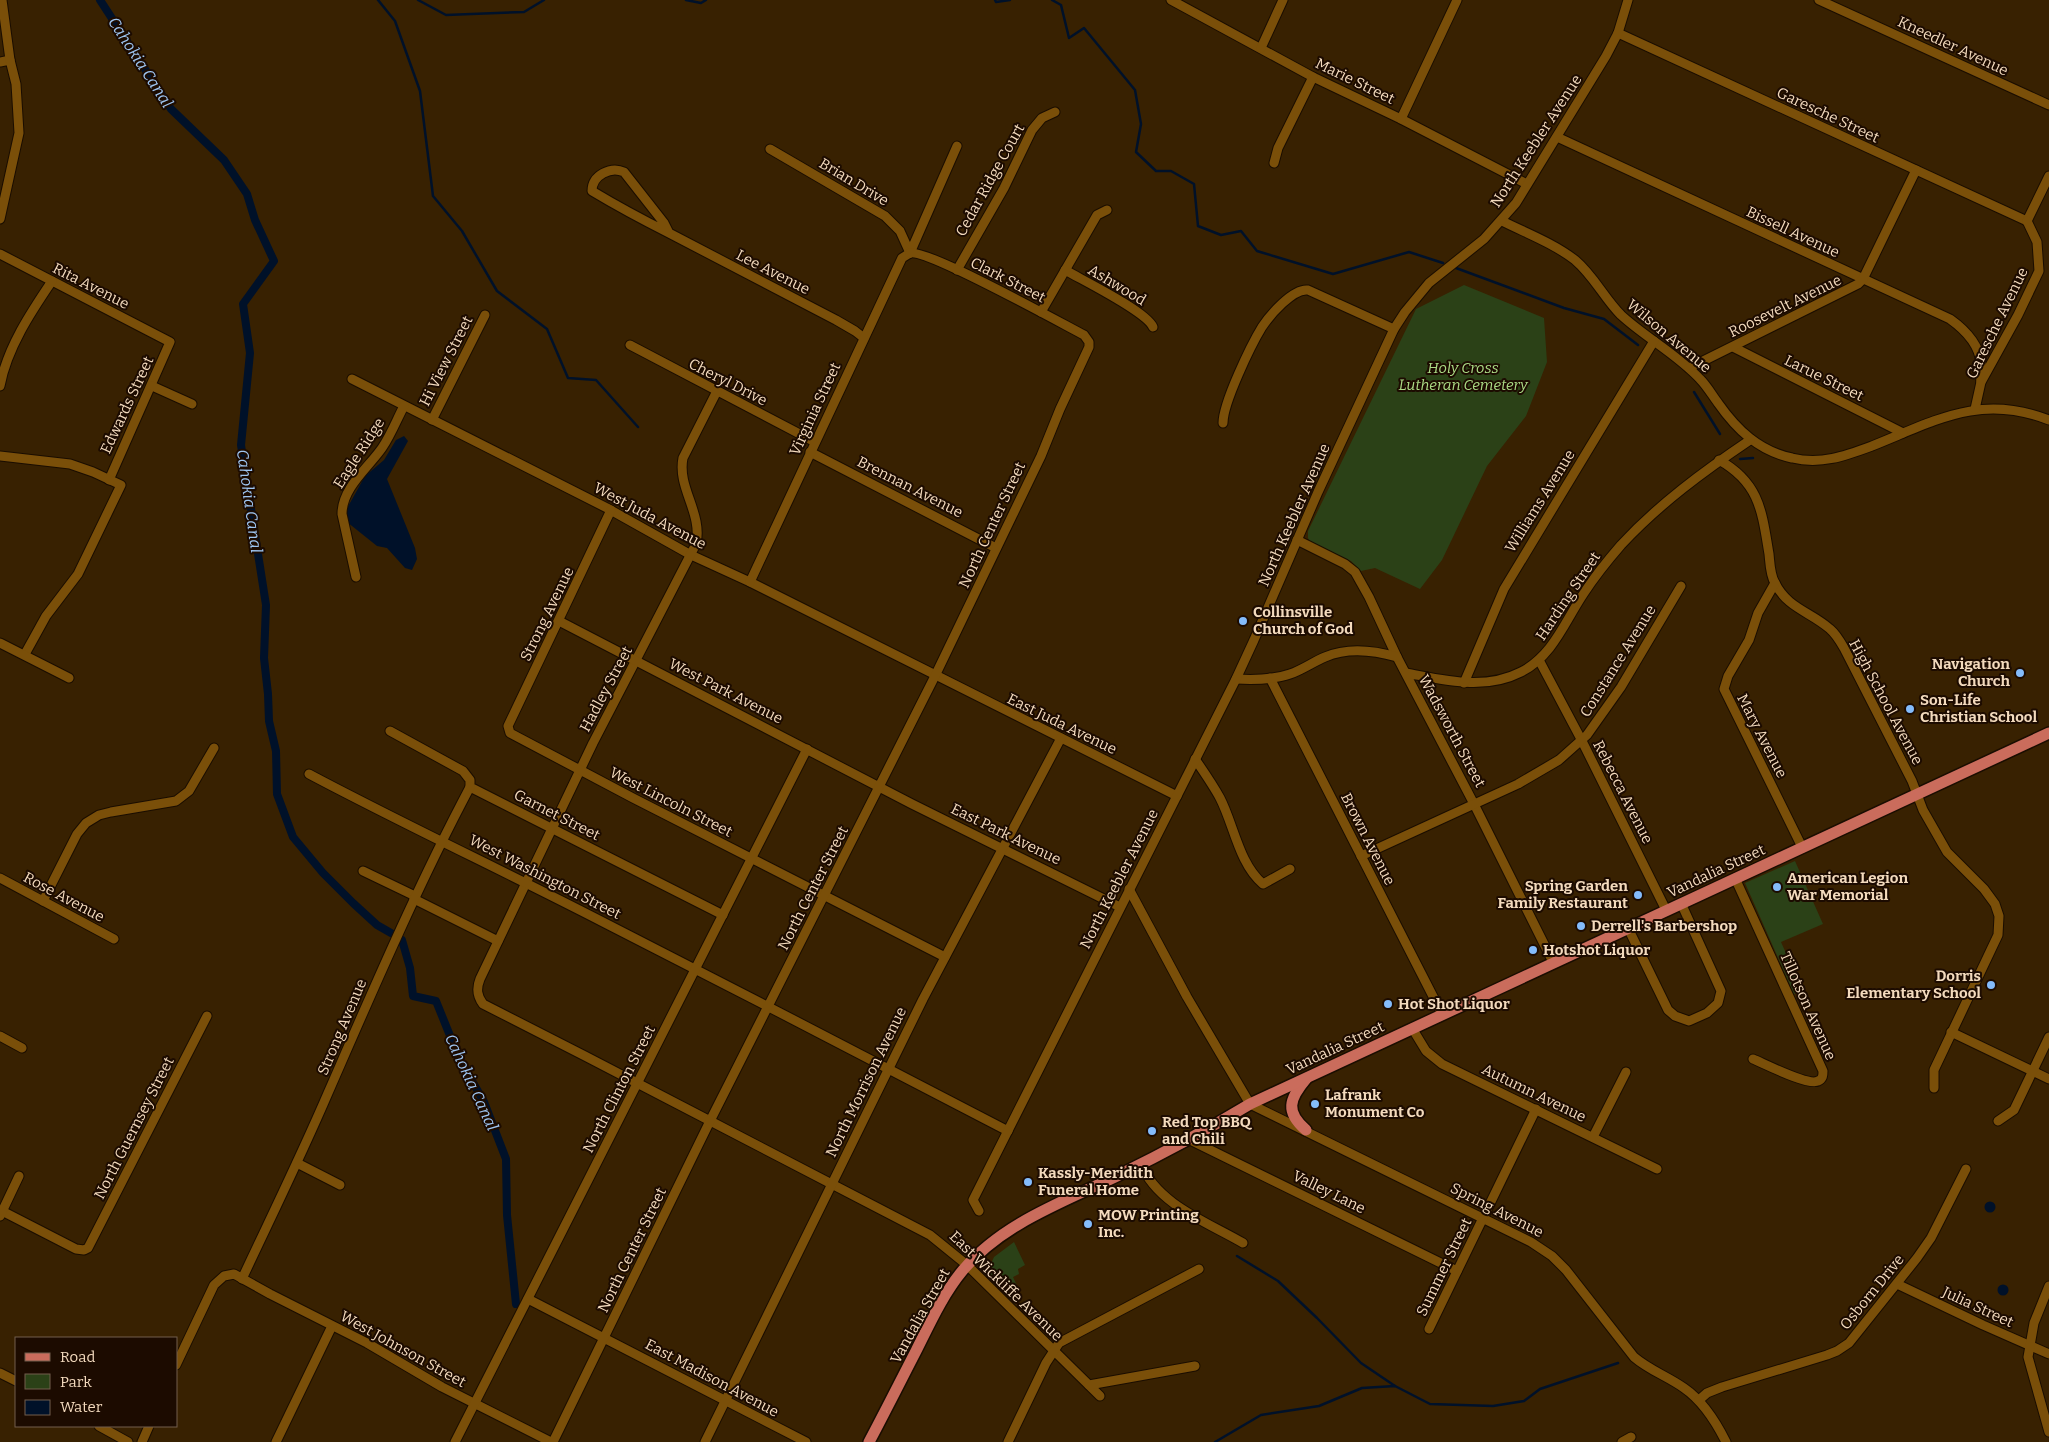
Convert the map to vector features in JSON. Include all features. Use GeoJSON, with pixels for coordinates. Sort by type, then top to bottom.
{"type":"FeatureCollection","features":[{"type":"Feature","properties":{"kind":"main road","name":"Vandalia Street"},"geometry":{"type":"LineString","coordinates":[[869,1442],[936,1310],[950,1287],[968,1265],[992,1241],[1012,1227],[1141,1164],[1250,1104],[2049,733]]}},
{"type":"Feature","properties":{"kind":"main road"},"geometry":{"type":"LineString","coordinates":[[1306,1130],[1295,1121],[1291,1111],[1293,1100],[1307,1078]]}},
{"type":"Feature","properties":{"kind":"street","name":"Marie Street"},"geometry":{"type":"LineString","coordinates":[[1171,0],[1313,76],[1527,184]]}},
{"type":"Feature","properties":{"kind":"street"},"geometry":{"type":"LineString","coordinates":[[1261,48],[1284,0]]}},
{"type":"Feature","properties":{"kind":"street"},"geometry":{"type":"LineString","coordinates":[[1401,119],[1457,0]]}},
{"type":"Feature","properties":{"kind":"street","name":"North Keebler Avenue"},"geometry":{"type":"LineString","coordinates":[[979,1211],[974,1200],[1236,679],[1318,492],[1394,329],[1405,312],[1429,283],[1484,239],[1502,221],[1606,56],[1618,33],[1628,0]]}},
{"type":"Feature","properties":{"kind":"street","name":"Kneedler Avenue"},"geometry":{"type":"LineString","coordinates":[[1824,1],[2049,105]]}},
{"type":"Feature","properties":{"kind":"street"},"geometry":{"type":"LineString","coordinates":[[0,219],[19,133],[16,84],[10,60],[2,3]]}},
{"type":"Feature","properties":{"kind":"street","name":"Garesche Street"},"geometry":{"type":"LineString","coordinates":[[1618,33],[2027,221]]}},
{"type":"Feature","properties":{"kind":"street"},"geometry":{"type":"LineString","coordinates":[[0,62],[10,60]]}},
{"type":"Feature","properties":{"kind":"street"},"geometry":{"type":"LineString","coordinates":[[1274,163],[1278,148],[1313,76]]}},
{"type":"Feature","properties":{"kind":"street","name":"Cedar Ridge Court"},"geometry":{"type":"LineString","coordinates":[[957,270],[1016,165],[1032,130],[1042,118],[1055,112]]}},
{"type":"Feature","properties":{"kind":"street","name":"Bissell Avenue"},"geometry":{"type":"LineString","coordinates":[[1556,137],[1950,319],[1969,336],[1977,350],[1981,362],[1981,382]]}},
{"type":"Feature","properties":{"kind":"street"},"geometry":{"type":"LineString","coordinates":[[910,253],[957,146]]}},
{"type":"Feature","properties":{"kind":"street","name":"Brian Drive"},"geometry":{"type":"LineString","coordinates":[[770,149],[885,216],[900,231],[910,253]]}},
{"type":"Feature","properties":{"kind":"street","name":"Lee Avenue"},"geometry":{"type":"LineString","coordinates":[[669,233],[664,223],[624,172],[617,169],[610,170],[595,181],[592,191],[669,233],[836,320],[864,338]]}},
{"type":"Feature","properties":{"kind":"street","name":"Roosevelt Avenue"},"geometry":{"type":"LineString","coordinates":[[1690,368],[1851,288],[1863,279],[1916,170]]}},
{"type":"Feature","properties":{"kind":"street"},"geometry":{"type":"LineString","coordinates":[[2027,221],[2049,176]]}},
{"type":"Feature","properties":{"kind":"street"},"geometry":{"type":"LineString","coordinates":[[1040,312],[1097,214],[1107,210]]}},
{"type":"Feature","properties":{"kind":"street","name":"Wilson Avenue"},"geometry":{"type":"LineString","coordinates":[[1502,221],[1563,252],[1574,260],[1595,281],[1619,313],[1690,368],[1706,386],[1729,418],[1750,440],[1778,454],[1820,461],[1842,458],[1952,414],[1975,409],[2014,410],[2049,420]]}},
{"type":"Feature","properties":{"kind":"street","name":"Garesche Avenue"},"geometry":{"type":"LineString","coordinates":[[1975,409],[1981,382],[2018,316],[2039,270],[2036,242],[2027,221]]}},
{"type":"Feature","properties":{"kind":"street","name":"Clark Street"},"geometry":{"type":"LineString","coordinates":[[910,253],[919,252],[957,270],[1084,335],[1089,342]]}},
{"type":"Feature","properties":{"kind":"street","name":"Virginia Street"},"geometry":{"type":"LineString","coordinates":[[750,582],[902,258],[910,253]]}},
{"type":"Feature","properties":{"kind":"street","name":"Rita Avenue"},"geometry":{"type":"LineString","coordinates":[[0,254],[170,342]]}},
{"type":"Feature","properties":{"kind":"street","name":"Ashwood"},"geometry":{"type":"LineString","coordinates":[[1065,270],[1137,312],[1151,323],[1152,327]]}},
{"type":"Feature","properties":{"kind":"street"},"geometry":{"type":"LineString","coordinates":[[0,386],[11,353],[26,323],[52,282]]}},
{"type":"Feature","properties":{"kind":"street"},"geometry":{"type":"LineString","coordinates":[[1223,423],[1223,414],[1227,401],[1261,328],[1270,316],[1298,290],[1308,290],[1394,329]]}},
{"type":"Feature","properties":{"kind":"street","name":"Hi View Street"},"geometry":{"type":"LineString","coordinates":[[432,420],[485,315]]}},
{"type":"Feature","properties":{"kind":"street","name":"Williams Avenue"},"geometry":{"type":"LineString","coordinates":[[1464,683],[1508,582],[1654,341]]}},
{"type":"Feature","properties":{"kind":"street","name":"Edwards Street"},"geometry":{"type":"LineString","coordinates":[[108,480],[152,386],[170,342]]}},
{"type":"Feature","properties":{"kind":"street","name":"North Center Street"},"geometry":{"type":"LineString","coordinates":[[552,1442],[767,1007],[935,676],[1040,456],[1063,401],[1089,347],[1089,342]]}},
{"type":"Feature","properties":{"kind":"street","name":"Cheryl Drive"},"geometry":{"type":"LineString","coordinates":[[630,345],[815,442]]}},
{"type":"Feature","properties":{"kind":"street","name":"Larue Street"},"geometry":{"type":"LineString","coordinates":[[1733,347],[1903,433]]}},
{"type":"Feature","properties":{"kind":"street","name":"West Juda Avenue"},"geometry":{"type":"LineString","coordinates":[[352,379],[611,510],[691,554],[935,676]]}},
{"type":"Feature","properties":{"kind":"street"},"geometry":{"type":"LineString","coordinates":[[152,386],[192,404]]}},
{"type":"Feature","properties":{"kind":"street","name":"Hadley Street"},"geometry":{"type":"LineString","coordinates":[[479,998],[478,985],[552,828],[696,544],[698,527],[681,476],[681,466],[683,458],[717,391]]}},
{"type":"Feature","properties":{"kind":"street","name":"Eagle Ridge"},"geometry":{"type":"LineString","coordinates":[[356,577],[342,514],[343,505],[350,488],[383,446],[404,406]]}},
{"type":"Feature","properties":{"kind":"street","name":"Harding Street"},"geometry":{"type":"LineString","coordinates":[[1406,672],[1431,679],[1464,683],[1506,678],[1521,672],[1539,660],[1556,640],[1585,591],[1622,544],[1666,502],[1720,460],[1750,440]]}},
{"type":"Feature","properties":{"kind":"street","name":"Brennan Avenue"},"geometry":{"type":"LineString","coordinates":[[810,452],[996,548]]}},
{"type":"Feature","properties":{"kind":"street"},"geometry":{"type":"LineString","coordinates":[[0,456],[70,464],[93,472],[121,486],[78,574],[46,616],[25,654]]}},
{"type":"Feature","properties":{"kind":"street","name":"High School Avenue"},"geometry":{"type":"LineString","coordinates":[[1720,460],[1738,472],[1758,500],[1775,583],[1786,600],[1828,627],[1844,648],[1917,794],[1923,810],[1946,852],[1984,889],[1995,904],[1999,916],[1998,935],[1934,1070],[1934,1088]]}},
{"type":"Feature","properties":{"kind":"street","name":"Strong Avenue"},"geometry":{"type":"LineString","coordinates":[[508,730],[508,726],[611,510]]}},
{"type":"Feature","properties":{"kind":"street","name":"Wadsworth Street"},"geometry":{"type":"LineString","coordinates":[[1297,540],[1351,568],[1369,598],[1397,657],[1474,804],[1553,962]]}},
{"type":"Feature","properties":{"kind":"street","name":"Mary Avenue"},"geometry":{"type":"LineString","coordinates":[[1775,583],[1758,613],[1749,640],[1728,676],[1724,689],[1802,847]]}},
{"type":"Feature","properties":{"kind":"street","name":"Constance Avenue"},"geometry":{"type":"LineString","coordinates":[[1361,856],[1537,774],[1582,741],[1616,695],[1681,586]]}},
{"type":"Feature","properties":{"kind":"street","name":"West Park Avenue"},"geometry":{"type":"LineString","coordinates":[[560,620],[880,787]]}},
{"type":"Feature","properties":{"kind":"street"},"geometry":{"type":"LineString","coordinates":[[0,643],[70,678]]}},
{"type":"Feature","properties":{"kind":"street"},"geometry":{"type":"LineString","coordinates":[[1236,679],[1270,678],[1291,674],[1326,656],[1341,652],[1368,651],[1397,657]]}},
{"type":"Feature","properties":{"kind":"street","name":"Rebecca Avenue"},"geometry":{"type":"LineString","coordinates":[[1539,660],[1582,741],[1666,910]]}},
{"type":"Feature","properties":{"kind":"street","name":"East Juda Avenue"},"geometry":{"type":"LineString","coordinates":[[935,676],[1177,796]]}},
{"type":"Feature","properties":{"kind":"street","name":"Brown Avenue"},"geometry":{"type":"LineString","coordinates":[[1270,678],[1442,1014]]}},
{"type":"Feature","properties":{"kind":"street","name":"West Lincoln Street"},"geometry":{"type":"LineString","coordinates":[[508,730],[510,733],[580,770],[945,957]]}},
{"type":"Feature","properties":{"kind":"street","name":"Garnet Street"},"geometry":{"type":"LineString","coordinates":[[390,731],[463,771],[470,780],[470,787],[723,915]]}},
{"type":"Feature","properties":{"kind":"street","name":"North Morrison Avenue"},"geometry":{"type":"LineString","coordinates":[[705,1442],[888,1069],[1061,738]]}},
{"type":"Feature","properties":{"kind":"street"},"geometry":{"type":"LineString","coordinates":[[44,901],[77,834],[86,823],[99,815],[176,800],[188,791],[214,748]]}},
{"type":"Feature","properties":{"kind":"street","name":"North Clinton Street"},"geometry":{"type":"LineString","coordinates":[[455,1442],[807,749]]}},
{"type":"Feature","properties":{"kind":"street"},"geometry":{"type":"LineString","coordinates":[[1195,759],[1220,798],[1244,857],[1256,878],[1263,884],[1290,869]]}},
{"type":"Feature","properties":{"kind":"street","name":"West Washington Street"},"geometry":{"type":"LineString","coordinates":[[309,774],[381,812],[442,840],[1008,1131]]}},
{"type":"Feature","properties":{"kind":"street","name":"Strong Avenue"},"geometry":{"type":"LineString","coordinates":[[242,1279],[297,1162],[414,897],[470,787]]}},
{"type":"Feature","properties":{"kind":"street","name":"East Park Avenue"},"geometry":{"type":"LineString","coordinates":[[880,787],[1120,907]]}},
{"type":"Feature","properties":{"kind":"street"},"geometry":{"type":"LineString","coordinates":[[363,871],[498,941]]}},
{"type":"Feature","properties":{"kind":"street","name":"Tillotson Avenue"},"geometry":{"type":"LineString","coordinates":[[1735,878],[1823,1071],[1823,1076],[1816,1082],[1801,1079],[1753,1060]]}},
{"type":"Feature","properties":{"kind":"street"},"geometry":{"type":"LineString","coordinates":[[0,890],[2,880]]}},
{"type":"Feature","properties":{"kind":"street","name":"Rose Avenue"},"geometry":{"type":"LineString","coordinates":[[2,880],[114,940]]}},
{"type":"Feature","properties":{"kind":"street"},"geometry":{"type":"LineString","coordinates":[[1130,889],[1187,997],[1250,1104]]}},
{"type":"Feature","properties":{"kind":"street"},"geometry":{"type":"LineString","coordinates":[[1628,928],[1668,1010],[1682,1020],[1689,1021],[1698,1018],[1718,1003],[1721,991],[1681,903]]}},
{"type":"Feature","properties":{"kind":"street","name":"East Wickliffe Avenue"},"geometry":{"type":"LineString","coordinates":[[479,998],[483,1004],[926,1232],[968,1265],[1100,1396]]}},
{"type":"Feature","properties":{"kind":"street","name":"North Guernsey Street"},"geometry":{"type":"LineString","coordinates":[[1,1214],[76,1249],[84,1250],[90,1245],[207,1016]]}},
{"type":"Feature","properties":{"kind":"street","name":"Autumn Avenue"},"geometry":{"type":"LineString","coordinates":[[1412,1028],[1422,1047],[1437,1060],[1657,1169]]}},
{"type":"Feature","properties":{"kind":"street"},"geometry":{"type":"LineString","coordinates":[[1951,1032],[2049,1079]]}},
{"type":"Feature","properties":{"kind":"street"},"geometry":{"type":"LineString","coordinates":[[0,1036],[22,1048]]}},
{"type":"Feature","properties":{"kind":"street"},"geometry":{"type":"LineString","coordinates":[[1998,1122],[2014,1110],[2049,1037]]}},
{"type":"Feature","properties":{"kind":"street"},"geometry":{"type":"LineString","coordinates":[[1593,1137],[1626,1072]]}},
{"type":"Feature","properties":{"kind":"street","name":"Spring Avenue"},"geometry":{"type":"LineString","coordinates":[[1250,1104],[1483,1217],[1531,1242],[1552,1256],[1634,1357],[1646,1368],[1683,1387],[1699,1400],[1718,1425],[1726,1442]]}},
{"type":"Feature","properties":{"kind":"street","name":"Summer Street"},"geometry":{"type":"LineString","coordinates":[[1429,1329],[1536,1109]]}},
{"type":"Feature","properties":{"kind":"street","name":"Valley Lane"},"geometry":{"type":"LineString","coordinates":[[1188,1139],[1457,1272]]}},
{"type":"Feature","properties":{"kind":"street"},"geometry":{"type":"LineString","coordinates":[[297,1162],[340,1185]]}},
{"type":"Feature","properties":{"kind":"street"},"geometry":{"type":"LineString","coordinates":[[1141,1164],[1150,1183],[1169,1201],[1243,1243]]}},
{"type":"Feature","properties":{"kind":"street","name":"Osborn Drive"},"geometry":{"type":"LineString","coordinates":[[1699,1400],[1707,1393],[1722,1387],[1837,1351],[1854,1337],[1931,1238],[1966,1169]]}},
{"type":"Feature","properties":{"kind":"street"},"geometry":{"type":"LineString","coordinates":[[1,1214],[19,1176]]}},
{"type":"Feature","properties":{"kind":"street"},"geometry":{"type":"LineString","coordinates":[[1008,1442],[1054,1350],[1065,1339],[1199,1269]]}},
{"type":"Feature","properties":{"kind":"street"},"geometry":{"type":"LineString","coordinates":[[178,1361],[214,1285],[223,1276],[232,1274],[242,1279]]}},
{"type":"Feature","properties":{"kind":"street","name":"West Johnson Street"},"geometry":{"type":"LineString","coordinates":[[242,1279],[367,1343],[442,1387],[552,1442]]}},
{"type":"Feature","properties":{"kind":"street","name":"Julia Street"},"geometry":{"type":"LineString","coordinates":[[1897,1284],[2049,1354]]}},
{"type":"Feature","properties":{"kind":"street"},"geometry":{"type":"LineString","coordinates":[[2049,1286],[2034,1323],[2028,1356],[2049,1432]]}},
{"type":"Feature","properties":{"kind":"street","name":"East Madison Avenue"},"geometry":{"type":"LineString","coordinates":[[528,1299],[806,1442]]}},
{"type":"Feature","properties":{"kind":"street"},"geometry":{"type":"LineString","coordinates":[[276,1442],[332,1326]]}},
{"type":"Feature","properties":{"kind":"street"},"geometry":{"type":"LineString","coordinates":[[1089,1385],[1195,1366]]}},
{"type":"Feature","properties":{"kind":"street"},"geometry":{"type":"LineString","coordinates":[[0,1372],[15,1380]]}},
{"type":"Feature","properties":{"kind":"street"},"geometry":{"type":"LineString","coordinates":[[101,1427],[128,1442]]}},
{"type":"Feature","properties":{"kind":"street"},"geometry":{"type":"LineString","coordinates":[[142,1442],[149,1427]]}},
{"type":"Feature","properties":{"kind":"street"},"geometry":{"type":"LineString","coordinates":[[1622,1442],[1632,1437]]}},
{"type":"Feature","properties":{"kind":"green space","name":"Holy Cross Lutheran Cemetery"},"geometry":{"type":"Polygon","coordinates":[[[1464,285],[1544,318],[1547,362],[1526,416],[1487,466],[1442,560],[1420,589],[1375,568],[1361,571],[1351,561],[1310,542],[1308,531],[1416,309],[1464,285]]]}},
{"type":"Feature","properties":{"kind":"green space"},"geometry":{"type":"Polygon","coordinates":[[[1795,861],[1823,924],[1781,942],[1798,980],[1795,982],[1799,992],[1794,994],[1745,883],[1795,861]]]}},
{"type":"Feature","properties":{"kind":"green space"},"geometry":{"type":"Polygon","coordinates":[[[1014,1242],[1025,1265],[1018,1269],[1019,1274],[1013,1277],[1020,1292],[1011,1296],[991,1275],[989,1268],[994,1257],[1014,1242]]]}},
{"type":"Feature","properties":{"kind":"water"},"geometry":{"type":"Polygon","coordinates":[[[404,436],[408,441],[387,479],[415,548],[417,559],[412,570],[405,568],[387,548],[377,546],[347,522],[346,510],[365,476],[384,460],[396,440],[404,436]]]}},
{"type":"Feature","properties":{"kind":"water"},"geometry":{"type":"Polygon","coordinates":[[[1988,1202],[1992,1202],[1995,1207],[1994,1211],[1988,1212],[1985,1209],[1985,1205],[1988,1202]]]}},
{"type":"Feature","properties":{"kind":"water"},"geometry":{"type":"Polygon","coordinates":[[[2001,1285],[2005,1285],[2008,1290],[2007,1294],[2001,1295],[1998,1292],[1998,1288],[2001,1285]]]}},
{"type":"Feature","properties":{"kind":"waterway","name":"Cahokia Canal"},"geometry":{"type":"LineString","coordinates":[[100,0],[171,109],[224,160],[247,194],[255,220],[274,261],[243,304],[250,353],[241,445],[266,605],[264,658],[269,721],[276,751],[277,794],[293,837],[323,873],[353,903],[377,925],[391,933]]}},
{"type":"Feature","properties":{"kind":"waterway"},"geometry":{"type":"LineString","coordinates":[[378,0],[395,21],[420,91],[433,196],[462,231],[497,291],[547,329],[568,378],[596,380],[638,427]]}},
{"type":"Feature","properties":{"kind":"waterway"},"geometry":{"type":"LineString","coordinates":[[418,0],[446,15],[524,12],[544,0]]}},
{"type":"Feature","properties":{"kind":"waterway"},"geometry":{"type":"LineString","coordinates":[[686,0],[701,3],[706,0]]}},
{"type":"Feature","properties":{"kind":"waterway"},"geometry":{"type":"LineString","coordinates":[[995,0],[996,2],[1010,0]]}},
{"type":"Feature","properties":{"kind":"waterway"},"geometry":{"type":"LineString","coordinates":[[1052,0],[1061,5],[1069,38],[1084,28],[1135,90],[1141,124],[1136,152],[1156,171],[1171,171],[1194,184],[1198,226],[1221,235],[1241,231],[1257,251],[1333,274],[1409,252],[1443,263]]}},
{"type":"Feature","properties":{"kind":"waterway"},"geometry":{"type":"LineString","coordinates":[[1456,268],[1564,308],[1604,319],[1638,345]]}},
{"type":"Feature","properties":{"kind":"waterway"},"geometry":{"type":"LineString","coordinates":[[1694,392],[1720,434]]}},
{"type":"Feature","properties":{"kind":"waterway"},"geometry":{"type":"LineString","coordinates":[[1740,459],[1753,458]]}},
{"type":"Feature","properties":{"kind":"waterway","name":"Cahokia Canal"},"geometry":{"type":"LineString","coordinates":[[402,940],[410,968],[413,996],[436,1001],[459,1058],[484,1102],[506,1159],[507,1215],[516,1304]]}},
{"type":"Feature","properties":{"kind":"waterway"},"geometry":{"type":"LineString","coordinates":[[1237,1256],[1278,1281],[1361,1363],[1395,1386]]}},
{"type":"Feature","properties":{"kind":"waterway"},"geometry":{"type":"LineString","coordinates":[[1215,1442],[1261,1415],[1319,1406],[1362,1388],[1395,1386],[1430,1404],[1493,1406],[1524,1401],[1540,1389],[1618,1363]]}},
{"type":"Feature","properties":{"kind":"place","name":"Collinsville Church of God"},"geometry":{"type":"Point","coordinates":[1243,621]}},
{"type":"Feature","properties":{"kind":"place","name":"Navigation Church"},"geometry":{"type":"Point","coordinates":[2020,673]}},
{"type":"Feature","properties":{"kind":"place","name":"Son-Life Christian School"},"geometry":{"type":"Point","coordinates":[1910,709]}},
{"type":"Feature","properties":{"kind":"place","name":"American Legion War Memorial"},"geometry":{"type":"Point","coordinates":[1777,887]}},
{"type":"Feature","properties":{"kind":"place","name":"Spring Garden Family Restaurant"},"geometry":{"type":"Point","coordinates":[1638,895]}},
{"type":"Feature","properties":{"kind":"place","name":"Derrell's Barbershop"},"geometry":{"type":"Point","coordinates":[1581,926]}},
{"type":"Feature","properties":{"kind":"place","name":"Hotshot Liquor"},"geometry":{"type":"Point","coordinates":[1533,950]}},
{"type":"Feature","properties":{"kind":"place","name":"Dorris Elementary School"},"geometry":{"type":"Point","coordinates":[1991,985]}},
{"type":"Feature","properties":{"kind":"place","name":"Hot Shot Liquor"},"geometry":{"type":"Point","coordinates":[1388,1004]}},
{"type":"Feature","properties":{"kind":"place","name":"Lafrank Monument Co"},"geometry":{"type":"Point","coordinates":[1315,1104]}},
{"type":"Feature","properties":{"kind":"place","name":"Red Top BBQ and Chili"},"geometry":{"type":"Point","coordinates":[1152,1131]}},
{"type":"Feature","properties":{"kind":"place","name":"Kassly-Meridith Funeral Home"},"geometry":{"type":"Point","coordinates":[1028,1182]}},
{"type":"Feature","properties":{"kind":"place","name":"MOW Printing Inc."},"geometry":{"type":"Point","coordinates":[1088,1224]}}]}
